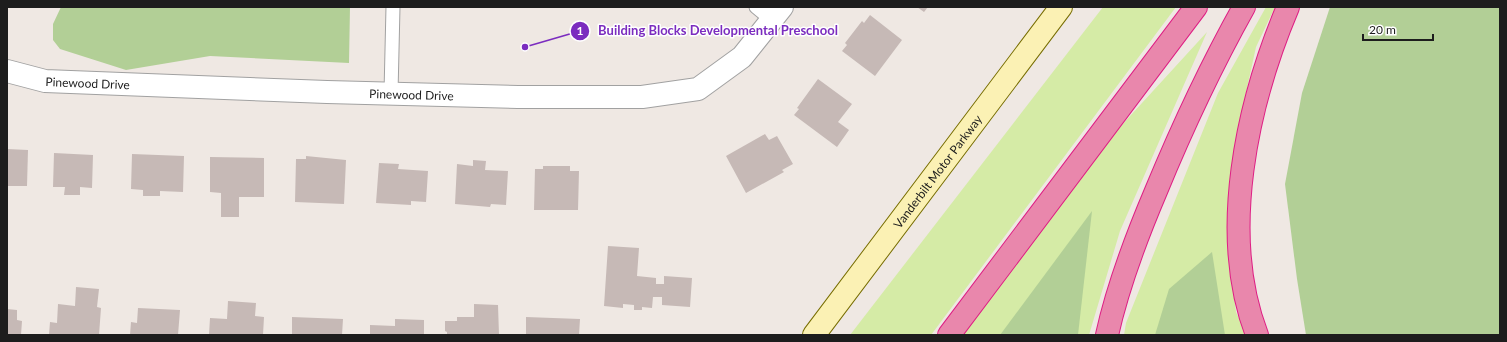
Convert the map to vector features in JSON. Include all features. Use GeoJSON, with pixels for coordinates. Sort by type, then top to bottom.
{"type":"FeatureCollection","features":[{"type":"Feature","properties":{"kind":"highway"},"geometry":{"type":"LineString","coordinates":[[949,335],[1196,7]]}},
{"type":"Feature","properties":{"kind":"highway"},"geometry":{"type":"LineString","coordinates":[[1107,335],[1134,243],[1166,165],[1203,87],[1244,7]]}},
{"type":"Feature","properties":{"kind":"highway"},"geometry":{"type":"LineString","coordinates":[[1257,335],[1249,315],[1240,263],[1240,203],[1247,145],[1255,106],[1274,38],[1288,7]]}},
{"type":"Feature","properties":{"kind":"main road","name":"Vanderbilt Motor Parkway"},"geometry":{"type":"LineString","coordinates":[[814,335],[1061,7]]}},
{"type":"Feature","properties":{"kind":"street","name":"Pinewood Drive"},"geometry":{"type":"LineString","coordinates":[[7,71],[44,81],[518,97],[642,97],[698,89],[742,57],[770,11]]}},
{"type":"Feature","properties":{"kind":"lane"},"geometry":{"type":"LineString","coordinates":[[391,93],[393,7]]}},
{"type":"Feature","properties":{"kind":"green space"},"geometry":{"type":"Polygon","coordinates":[[[61,7],[350,7],[349,63],[210,56],[126,70],[60,49],[53,40],[53,24],[61,7]]]}},
{"type":"Feature","properties":{"kind":"green space"},"geometry":{"type":"Polygon","coordinates":[[[1103,7],[1176,7],[931,335],[850,335],[1103,7]]]}},
{"type":"Feature","properties":{"kind":"green space"},"geometry":{"type":"Polygon","coordinates":[[[1266,7],[1275,7],[1256,47],[1235,143],[1227,240],[1236,312],[1247,335],[1124,335],[1126,323],[1218,93],[1266,7]]]}},
{"type":"Feature","properties":{"kind":"green space"},"geometry":{"type":"Polygon","coordinates":[[[1330,7],[1500,7],[1500,335],[1306,335],[1297,279],[1285,184],[1302,93],[1330,7]]]}},
{"type":"Feature","properties":{"kind":"green space"},"geometry":{"type":"Polygon","coordinates":[[[1207,32],[1120,231],[1089,335],[962,335],[1120,127],[1207,32]]]}},
{"type":"Feature","properties":{"kind":"green space"},"geometry":{"type":"Polygon","coordinates":[[[1092,211],[1078,335],[1000,335],[1092,211]]]}},
{"type":"Feature","properties":{"kind":"green space"},"geometry":{"type":"Polygon","coordinates":[[[1212,252],[1225,335],[1155,335],[1169,289],[1212,252]]]}},
{"type":"Feature","properties":{"kind":"building"},"geometry":{"type":"Polygon","coordinates":[[[917,7],[928,7],[924,12],[917,7]]]}},
{"type":"Feature","properties":{"kind":"building"},"geometry":{"type":"Polygon","coordinates":[[[870,15],[902,40],[875,76],[842,51],[847,45],[845,43],[862,21],[864,23],[870,15]]]}},
{"type":"Feature","properties":{"kind":"building"},"geometry":{"type":"Polygon","coordinates":[[[818,79],[852,104],[838,122],[849,130],[837,147],[794,115],[799,109],[797,108],[818,79]]]}},
{"type":"Feature","properties":{"kind":"building"},"geometry":{"type":"Polygon","coordinates":[[[765,134],[769,140],[777,136],[793,164],[782,170],[784,172],[746,193],[726,156],[765,134]]]}},
{"type":"Feature","properties":{"kind":"building"},"geometry":{"type":"Polygon","coordinates":[[[7,149],[28,150],[27,186],[7,186],[7,149]]]}},
{"type":"Feature","properties":{"kind":"building"},"geometry":{"type":"Polygon","coordinates":[[[54,153],[93,155],[92,188],[80,187],[80,195],[64,195],[65,187],[53,187],[54,153]]]}},
{"type":"Feature","properties":{"kind":"building"},"geometry":{"type":"Polygon","coordinates":[[[132,154],[184,156],[183,192],[160,191],[160,196],[143,196],[143,190],[131,189],[132,154]]]}},
{"type":"Feature","properties":{"kind":"building"},"geometry":{"type":"Polygon","coordinates":[[[306,156],[346,160],[344,204],[295,202],[296,159],[306,159],[306,156]]]}},
{"type":"Feature","properties":{"kind":"building"},"geometry":{"type":"Polygon","coordinates":[[[210,157],[264,158],[264,197],[239,197],[239,217],[221,217],[221,193],[210,192],[210,157]]]}},
{"type":"Feature","properties":{"kind":"building"},"geometry":{"type":"Polygon","coordinates":[[[473,160],[486,161],[485,170],[508,171],[506,205],[491,204],[490,207],[455,204],[457,164],[473,166],[473,160]]]}},
{"type":"Feature","properties":{"kind":"building"},"geometry":{"type":"Polygon","coordinates":[[[379,163],[399,164],[398,169],[428,171],[426,202],[411,201],[411,205],[376,203],[379,163]]]}},
{"type":"Feature","properties":{"kind":"building"},"geometry":{"type":"Polygon","coordinates":[[[543,166],[570,166],[570,171],[579,171],[578,210],[534,210],[535,169],[543,169],[543,166]]]}},
{"type":"Feature","properties":{"kind":"building"},"geometry":{"type":"Polygon","coordinates":[[[608,246],[639,248],[637,276],[656,278],[656,284],[664,284],[664,276],[692,278],[690,307],[662,305],[662,297],[653,297],[652,308],[642,307],[642,310],[634,310],[634,305],[623,304],[623,308],[604,306],[608,246]]]}},
{"type":"Feature","properties":{"kind":"building"},"geometry":{"type":"Polygon","coordinates":[[[76,287],[99,289],[97,307],[101,308],[99,335],[49,335],[50,322],[57,323],[58,304],[75,306],[76,287]]]}},
{"type":"Feature","properties":{"kind":"building"},"geometry":{"type":"Polygon","coordinates":[[[228,301],[256,303],[255,316],[264,317],[263,335],[209,335],[210,318],[227,319],[228,301]]]}},
{"type":"Feature","properties":{"kind":"building"},"geometry":{"type":"Polygon","coordinates":[[[474,304],[498,305],[499,335],[447,335],[447,332],[445,331],[445,321],[457,321],[457,317],[474,317],[474,304]]]}},
{"type":"Feature","properties":{"kind":"building"},"geometry":{"type":"Polygon","coordinates":[[[138,308],[180,310],[178,335],[130,335],[131,322],[137,323],[138,308]]]}},
{"type":"Feature","properties":{"kind":"building"},"geometry":{"type":"Polygon","coordinates":[[[7,309],[17,310],[17,320],[22,321],[21,335],[7,335],[7,309]]]}},
{"type":"Feature","properties":{"kind":"building"},"geometry":{"type":"Polygon","coordinates":[[[292,317],[343,319],[342,335],[292,335],[292,317]]]}},
{"type":"Feature","properties":{"kind":"building"},"geometry":{"type":"Polygon","coordinates":[[[526,317],[580,319],[579,335],[526,335],[526,317]]]}},
{"type":"Feature","properties":{"kind":"building"},"geometry":{"type":"Polygon","coordinates":[[[395,319],[424,320],[424,335],[370,335],[370,325],[395,326],[395,319]]]}},
{"type":"Feature","properties":{"kind":"place","name":"Building Blocks Developmental Preschool"},"geometry":{"type":"Point","coordinates":[525,47]}}]}
